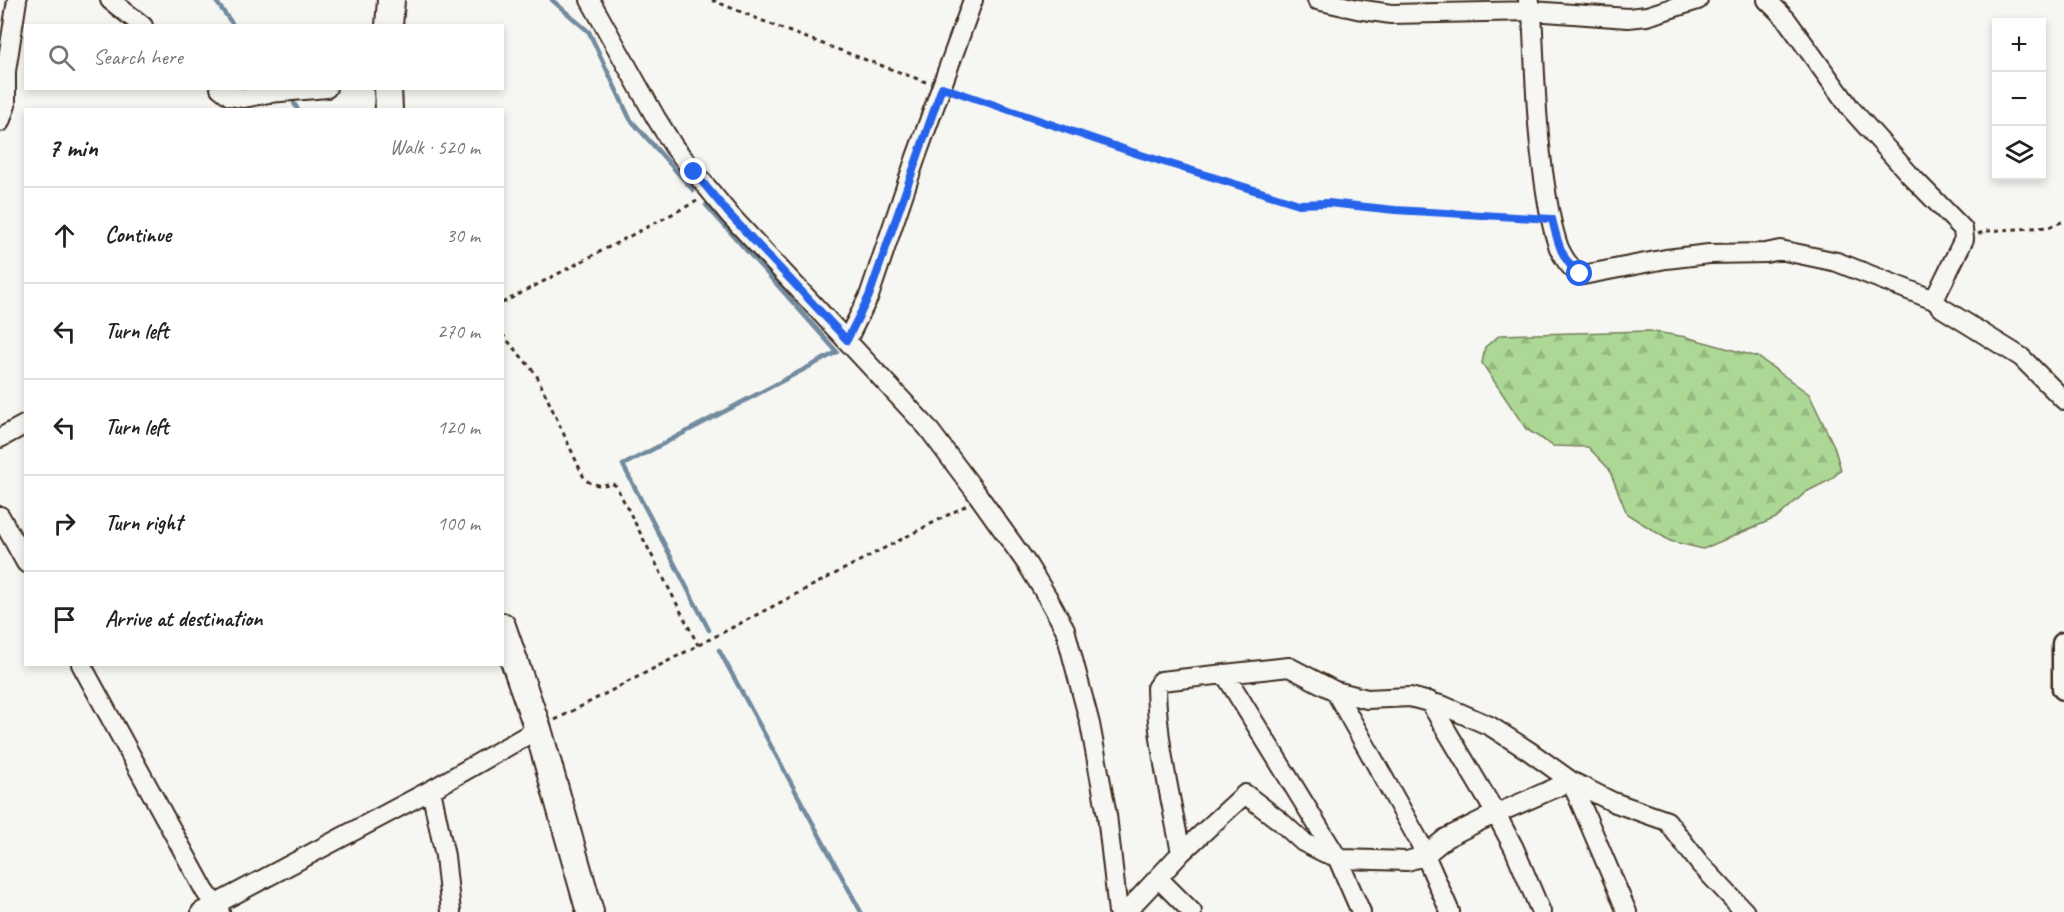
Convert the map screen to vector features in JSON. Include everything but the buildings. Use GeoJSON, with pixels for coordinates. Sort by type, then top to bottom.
{"type":"FeatureCollection","features":[{"type":"Feature","properties":{"kind":"main road"},"geometry":{"type":"LineString","coordinates":[[389,24],[391,0]]}},
{"type":"Feature","properties":{"kind":"main road"},"geometry":{"type":"LineString","coordinates":[[388,90],[389,108]]}},
{"type":"Feature","properties":{"kind":"main road"},"geometry":{"type":"LineString","coordinates":[[504,633],[537,729],[590,912]]}},
{"type":"Feature","properties":{"kind":"street"},"geometry":{"type":"LineString","coordinates":[[0,122],[6,105],[6,71],[17,0]]}},
{"type":"Feature","properties":{"kind":"street"},"geometry":{"type":"LineString","coordinates":[[110,0],[140,24]]}},
{"type":"Feature","properties":{"kind":"street"},"geometry":{"type":"LineString","coordinates":[[590,0],[674,147],[765,252],[927,428],[1027,564],[1065,629],[1077,668],[1098,761],[1114,860],[1118,912]]}},
{"type":"Feature","properties":{"kind":"street"},"geometry":{"type":"LineString","coordinates":[[847,340],[869,296],[973,0]]}},
{"type":"Feature","properties":{"kind":"street"},"geometry":{"type":"LineString","coordinates":[[1317,0],[1391,14],[1480,12],[1530,5],[1606,18],[1647,16],[1660,10],[1698,0]]}},
{"type":"Feature","properties":{"kind":"street"},"geometry":{"type":"LineString","coordinates":[[1459,0],[1480,12]]}},
{"type":"Feature","properties":{"kind":"street"},"geometry":{"type":"LineString","coordinates":[[1767,0],[1786,19],[1851,109],[1911,176],[1963,229],[1964,239],[1934,300]]}},
{"type":"Feature","properties":{"kind":"street"},"geometry":{"type":"LineString","coordinates":[[1530,5],[1539,135],[1552,219],[1560,249],[1566,261],[1576,272],[1583,275],[1665,259],[1710,254],[1766,253],[1779,250],[1837,262],[1934,300],[1942,308],[2021,357],[2064,400]]}},
{"type":"Feature","properties":{"kind":"street"},"geometry":{"type":"LineString","coordinates":[[222,90],[230,96],[244,98],[304,90]]}},
{"type":"Feature","properties":{"kind":"street"},"geometry":{"type":"LineString","coordinates":[[0,438],[24,425]]}},
{"type":"Feature","properties":{"kind":"street"},"geometry":{"type":"LineString","coordinates":[[0,516],[24,559]]}},
{"type":"Feature","properties":{"kind":"street"},"geometry":{"type":"LineString","coordinates":[[2064,644],[2064,688]]}},
{"type":"Feature","properties":{"kind":"street"},"geometry":{"type":"LineString","coordinates":[[82,666],[205,891],[212,910],[432,790],[537,729]]}},
{"type":"Feature","properties":{"kind":"street"},"geometry":{"type":"LineString","coordinates":[[1181,853],[1164,762],[1156,708],[1156,688],[1161,681],[1226,676],[1289,667],[1335,691],[1367,699],[1410,697],[1429,701],[1490,726],[1571,781],[1613,802],[1666,821],[1700,864],[1745,912]]}},
{"type":"Feature","properties":{"kind":"street"},"geometry":{"type":"LineString","coordinates":[[1226,676],[1337,857],[1361,912]]}},
{"type":"Feature","properties":{"kind":"street"},"geometry":{"type":"LineString","coordinates":[[1335,691],[1419,842],[1450,912]]}},
{"type":"Feature","properties":{"kind":"street"},"geometry":{"type":"LineString","coordinates":[[1429,701],[1496,814],[1514,848],[1541,912]]}},
{"type":"Feature","properties":{"kind":"street"},"geometry":{"type":"LineString","coordinates":[[1126,912],[1181,853],[1245,794],[1304,842],[1325,853],[1337,857],[1407,861],[1424,856],[1446,838],[1571,781]]}},
{"type":"Feature","properties":{"kind":"street"},"geometry":{"type":"LineString","coordinates":[[1571,781],[1627,912]]}},
{"type":"Feature","properties":{"kind":"street"},"geometry":{"type":"LineString","coordinates":[[432,790],[445,856],[452,912]]}},
{"type":"Feature","properties":{"kind":"street"},"geometry":{"type":"LineString","coordinates":[[1158,878],[1192,912]]}},
{"type":"Feature","properties":{"kind":"path"},"geometry":{"type":"LineString","coordinates":[[712,0],[785,30],[942,87],[1112,145],[1299,204],[1328,203],[1405,211],[1552,219]]}},
{"type":"Feature","properties":{"kind":"path"},"geometry":{"type":"LineString","coordinates":[[504,302],[712,193]]}},
{"type":"Feature","properties":{"kind":"path"},"geometry":{"type":"LineString","coordinates":[[1963,229],[1980,234],[1986,231],[2049,227],[2064,220]]}},
{"type":"Feature","properties":{"kind":"path"},"geometry":{"type":"LineString","coordinates":[[504,336],[536,374],[585,480],[593,484],[604,486],[611,483],[616,486],[698,645]]}},
{"type":"Feature","properties":{"kind":"path"},"geometry":{"type":"LineString","coordinates":[[537,729],[980,498]]}},
{"type":"Feature","properties":{"kind":"green space"},"geometry":{"type":"Polygon","coordinates":[[[1649,331],[1686,337],[1758,357],[1809,394],[1834,446],[1841,470],[1830,480],[1806,492],[1778,517],[1703,549],[1670,541],[1627,514],[1609,469],[1588,447],[1553,446],[1526,429],[1482,363],[1485,347],[1500,335],[1649,331]]]}},
{"type":"Feature","properties":{"kind":"waterway"},"geometry":{"type":"LineString","coordinates":[[215,0],[233,24]]}},
{"type":"Feature","properties":{"kind":"waterway"},"geometry":{"type":"LineString","coordinates":[[552,0],[589,32],[630,119],[693,190]]}},
{"type":"Feature","properties":{"kind":"waterway"},"geometry":{"type":"LineString","coordinates":[[294,103],[297,108]]}},
{"type":"Feature","properties":{"kind":"waterway"},"geometry":{"type":"LineString","coordinates":[[706,205],[837,352],[623,465],[709,630]]}},
{"type":"Feature","properties":{"kind":"waterway"},"geometry":{"type":"LineString","coordinates":[[719,650],[861,912]]}},
{"type":"Feature","properties":{"kind":"route"},"geometry":{"type":"LineString","coordinates":[[694,172],[729,214],[847,340],[869,296],[942,87],[1135,153],[1299,204],[1328,203],[1444,214],[1552,219],[1560,249],[1566,261],[1580,274]]}}]}
